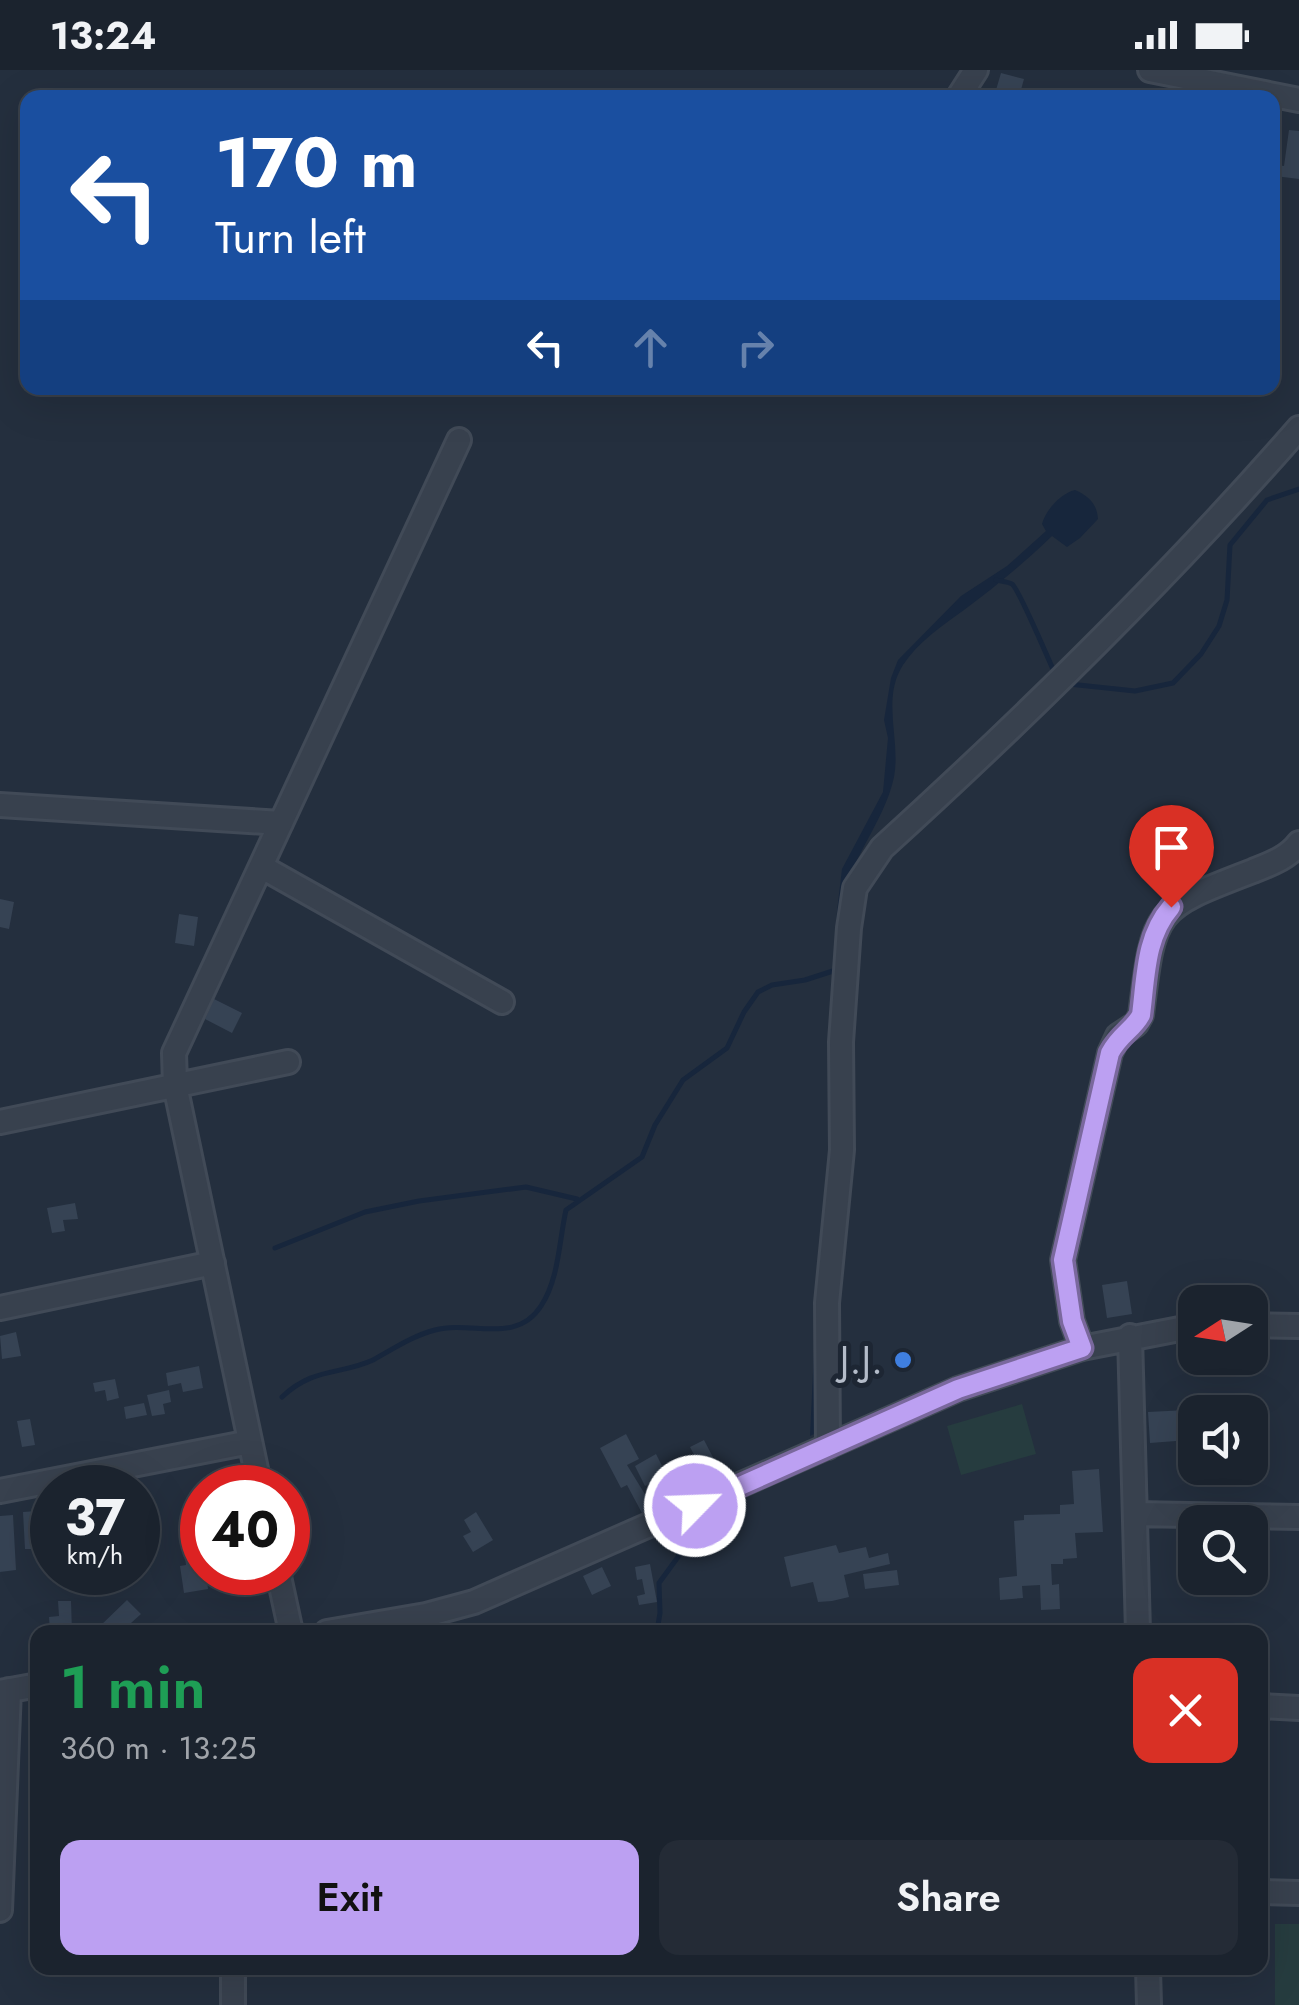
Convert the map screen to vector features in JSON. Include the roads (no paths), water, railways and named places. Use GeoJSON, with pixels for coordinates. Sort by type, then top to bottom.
{"type":"FeatureCollection","features":[{"type":"Feature","properties":{"kind":"street"},"geometry":{"type":"LineString","coordinates":[[1150,70],[1249,80],[1274,90]]}},
{"type":"Feature","properties":{"kind":"street"},"geometry":{"type":"LineString","coordinates":[[828,1447],[827,1302],[842,1150],[841,1042],[849,928],[856,888],[882,848],[1108,630],[1243,492],[1299,428]]}},
{"type":"Feature","properties":{"kind":"street"},"geometry":{"type":"LineString","coordinates":[[255,1465],[175,1086],[174,1052],[459,440]]}},
{"type":"Feature","properties":{"kind":"street"},"geometry":{"type":"LineString","coordinates":[[0,805],[281,824]]}},
{"type":"Feature","properties":{"kind":"street"},"geometry":{"type":"LineString","coordinates":[[1082,1348],[1072,1321],[1063,1260],[1104,1073],[1118,1036],[1136,1024],[1141,1015],[1149,949],[1160,920],[1171,907],[1285,856],[1299,843]]}},
{"type":"Feature","properties":{"kind":"street"},"geometry":{"type":"LineString","coordinates":[[262,867],[502,1002]]}},
{"type":"Feature","properties":{"kind":"street"},"geometry":{"type":"LineString","coordinates":[[0,1122],[288,1062]]}},
{"type":"Feature","properties":{"kind":"street"},"geometry":{"type":"LineString","coordinates":[[0,1308],[213,1263]]}},
{"type":"Feature","properties":{"kind":"street"},"geometry":{"type":"LineString","coordinates":[[1268,1325],[1299,1326]]}},
{"type":"Feature","properties":{"kind":"street"},"geometry":{"type":"LineString","coordinates":[[368,1625],[426,1615],[496,1594],[958,1389],[1082,1348],[1178,1329]]}},
{"type":"Feature","properties":{"kind":"street"},"geometry":{"type":"LineString","coordinates":[[1130,1336],[1138,1625]]}},
{"type":"Feature","properties":{"kind":"street"},"geometry":{"type":"LineString","coordinates":[[0,1491],[250,1442]]}},
{"type":"Feature","properties":{"kind":"street"},"geometry":{"type":"LineString","coordinates":[[1135,1514],[1299,1517]]}},
{"type":"Feature","properties":{"kind":"street"},"geometry":{"type":"LineString","coordinates":[[283,1595],[289,1625]]}},
{"type":"Feature","properties":{"kind":"street"},"geometry":{"type":"LineString","coordinates":[[0,1910],[4,1691],[30,1686]]}},
{"type":"Feature","properties":{"kind":"street"},"geometry":{"type":"LineString","coordinates":[[1268,1706],[1299,1708]]}},
{"type":"Feature","properties":{"kind":"street"},"geometry":{"type":"LineString","coordinates":[[1268,1892],[1299,1892]]}},
{"type":"Feature","properties":{"kind":"street"},"geometry":{"type":"LineString","coordinates":[[233,1975],[233,2005]]}},
{"type":"Feature","properties":{"kind":"street"},"geometry":{"type":"LineString","coordinates":[[1148,1975],[1149,2005]]}},
{"type":"Feature","properties":{"kind":"water"},"geometry":{"type":"Polygon","coordinates":[[[1075,490],[1091,501],[1098,519],[1067,547],[1052,536],[998,584],[923,641],[903,665],[893,692],[894,777],[850,875],[841,910],[837,1055],[814,1434],[810,1436],[817,1289],[829,1159],[837,911],[842,869],[883,792],[888,738],[884,720],[891,678],[898,660],[961,596],[1007,566],[1046,531],[1042,524],[1050,508],[1075,490]]]}},
{"type":"Feature","properties":{"kind":"waterway"},"geometry":{"type":"LineString","coordinates":[[1069,684],[1135,691],[1173,683],[1201,654],[1219,626],[1227,600],[1230,545],[1267,500],[1299,489]]}},
{"type":"Feature","properties":{"kind":"waterway"},"geometry":{"type":"LineString","coordinates":[[996,580],[1011,583],[1016,589],[1056,676]]}},
{"type":"Feature","properties":{"kind":"waterway"},"geometry":{"type":"LineString","coordinates":[[282,1397],[316,1376],[361,1365],[427,1333],[449,1328],[506,1328],[531,1318],[552,1284],[566,1210],[642,1157],[655,1125],[683,1080],[727,1048],[758,992],[836,970]]}},
{"type":"Feature","properties":{"kind":"waterway"},"geometry":{"type":"LineString","coordinates":[[275,1248],[365,1212],[419,1201],[526,1187],[577,1199]]}},
{"type":"Feature","properties":{"kind":"waterway"},"geometry":{"type":"LineString","coordinates":[[658,1625],[659,1583],[678,1557],[682,1539]]}},
{"type":"Feature","properties":{"kind":"place","name":"J.J."},"geometry":{"type":"Point","coordinates":[903,1360]}}]}
